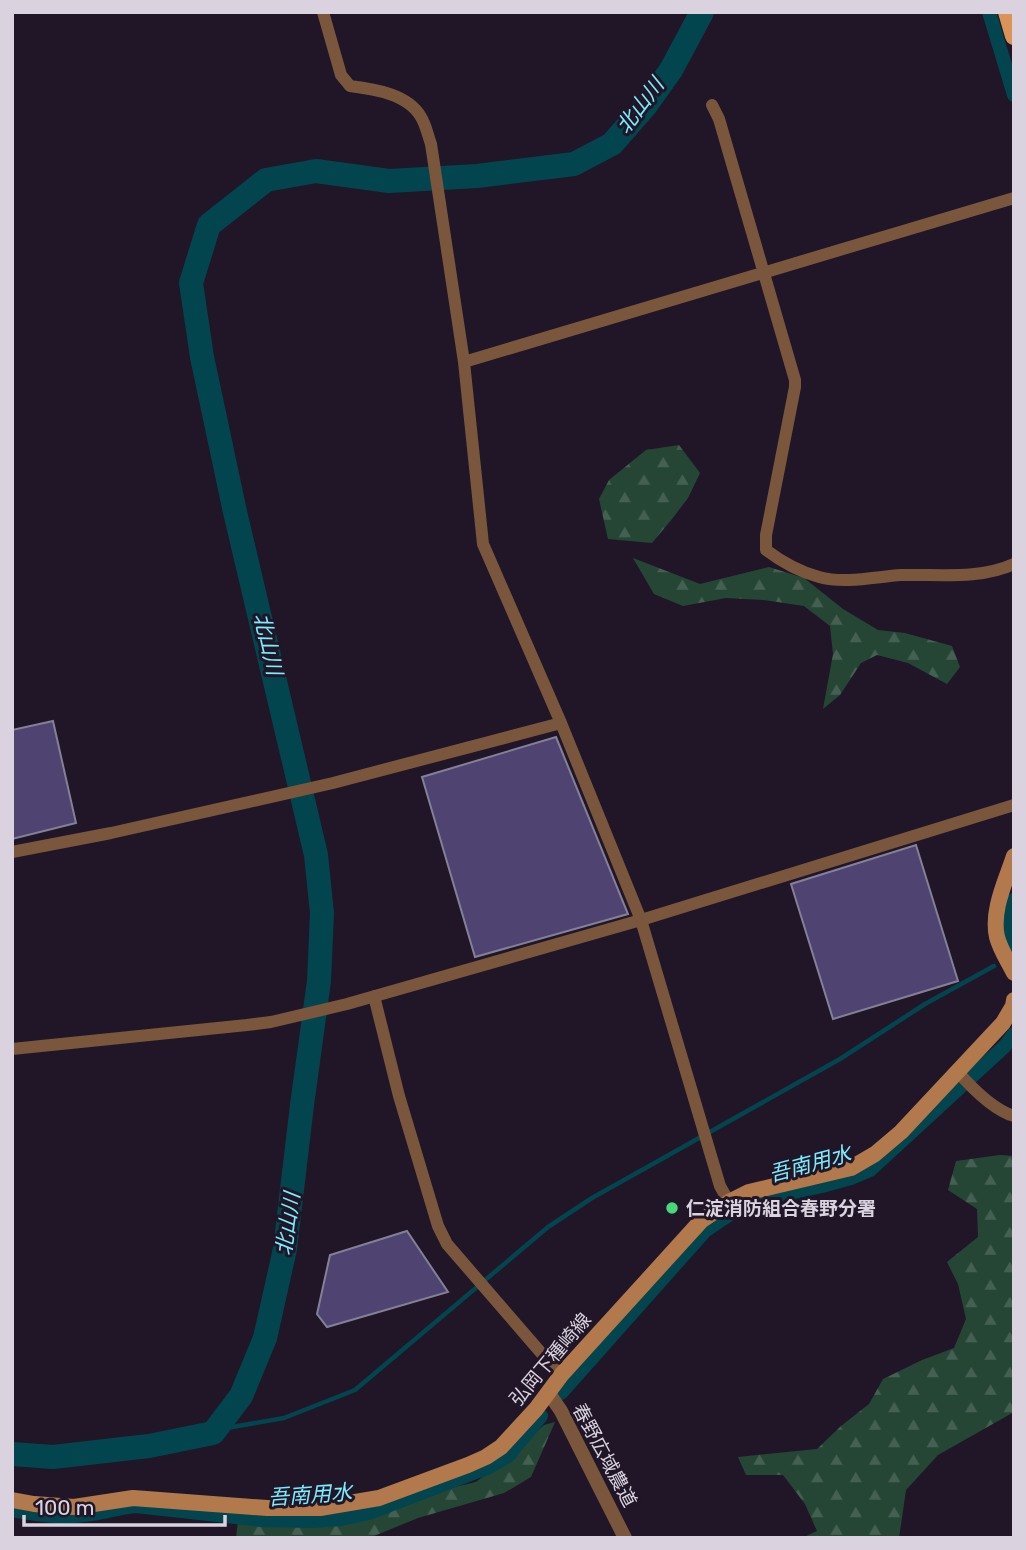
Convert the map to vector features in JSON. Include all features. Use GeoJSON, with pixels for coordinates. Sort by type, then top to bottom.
{"type":"FeatureCollection","features":[{"type":"Feature","properties":{"kind":"main road"},"geometry":{"type":"LineString","coordinates":[[1007,12],[1014,37]]}},
{"type":"Feature","properties":{"kind":"main road"},"geometry":{"type":"LineString","coordinates":[[1014,856],[997,908],[996,924],[998,940],[1014,972]]}},
{"type":"Feature","properties":{"kind":"main road","name":"弘岡下種崎線"},"geometry":{"type":"LineString","coordinates":[[12,1500],[74,1507],[133,1498],[267,1508],[320,1508],[379,1499],[486,1457],[501,1447],[536,1409],[562,1374],[701,1221],[750,1192],[850,1168],[875,1154],[901,1132],[959,1073],[1003,1023],[1014,1000]]}},
{"type":"Feature","properties":{"kind":"street"},"geometry":{"type":"LineString","coordinates":[[323,12],[341,75],[350,86],[373,88],[409,102],[421,117],[430,144],[464,362],[483,544],[561,723],[641,920],[720,1186],[729,1202]]}},
{"type":"Feature","properties":{"kind":"street"},"geometry":{"type":"LineString","coordinates":[[712,105],[719,120],[795,380],[766,536],[766,550],[798,570],[821,578],[844,580],[900,575],[986,573],[1014,564]]}},
{"type":"Feature","properties":{"kind":"street"},"geometry":{"type":"LineString","coordinates":[[464,362],[1014,198]]}},
{"type":"Feature","properties":{"kind":"street"},"geometry":{"type":"LineString","coordinates":[[12,852],[278,796],[561,723]]}},
{"type":"Feature","properties":{"kind":"street"},"geometry":{"type":"LineString","coordinates":[[12,1049],[271,1022],[347,1004],[641,920],[1014,805]]}},
{"type":"Feature","properties":{"kind":"street"},"geometry":{"type":"LineString","coordinates":[[374,996],[399,1096],[438,1226],[446,1244],[562,1374]]}},
{"type":"Feature","properties":{"kind":"street"},"geometry":{"type":"LineString","coordinates":[[959,1073],[1004,1113],[1014,1116]]}},
{"type":"Feature","properties":{"kind":"street","name":"春野広域農道"},"geometry":{"type":"LineString","coordinates":[[548,1392],[561,1411],[625,1538]]}},
{"type":"Feature","properties":{"kind":"green space"},"geometry":{"type":"Polygon","coordinates":[[[679,445],[700,473],[688,498],[652,543],[608,539],[599,499],[609,480],[646,450],[679,445]]]}},
{"type":"Feature","properties":{"kind":"green space"},"geometry":{"type":"Polygon","coordinates":[[[633,558],[700,584],[769,567],[804,578],[843,609],[878,630],[905,633],[952,646],[960,667],[947,684],[908,663],[877,655],[861,663],[840,695],[823,709],[833,654],[830,626],[804,606],[764,600],[726,598],[683,606],[654,594],[633,558]]]}},
{"type":"Feature","properties":{"kind":"green space"},"geometry":{"type":"Polygon","coordinates":[[[1000,1155],[1014,1156],[1014,1412],[938,1455],[906,1490],[899,1538],[802,1538],[817,1531],[805,1504],[783,1475],[746,1475],[738,1457],[817,1449],[869,1404],[883,1379],[954,1348],[966,1319],[958,1284],[947,1262],[978,1237],[977,1209],[948,1190],[956,1161],[1000,1155]]]}},
{"type":"Feature","properties":{"kind":"green space"},"geometry":{"type":"Polygon","coordinates":[[[555,1422],[531,1477],[504,1493],[418,1518],[369,1538],[236,1538],[238,1521],[336,1523],[476,1482],[544,1425],[555,1422]]]}},
{"type":"Feature","properties":{"kind":"building"},"geometry":{"type":"Polygon","coordinates":[[[53,721],[76,823],[12,839],[12,730],[53,721]]]}},
{"type":"Feature","properties":{"kind":"building"},"geometry":{"type":"Polygon","coordinates":[[[556,737],[628,914],[475,957],[422,777],[556,737]]]}},
{"type":"Feature","properties":{"kind":"building"},"geometry":{"type":"Polygon","coordinates":[[[916,845],[958,981],[833,1019],[791,884],[916,845]]]}},
{"type":"Feature","properties":{"kind":"building"},"geometry":{"type":"Polygon","coordinates":[[[407,1231],[448,1292],[327,1327],[317,1314],[330,1255],[407,1231]]]}},
{"type":"Feature","properties":{"kind":"waterway","name":"北山川"},"geometry":{"type":"LineString","coordinates":[[12,1454],[53,1457],[149,1446],[213,1433],[241,1396],[265,1338],[285,1249],[319,981],[322,913],[316,855],[235,512],[202,357],[191,283],[209,225],[266,180],[316,171],[389,181],[477,176],[574,164],[612,144],[646,105],[671,70],[702,12]]}},
{"type":"Feature","properties":{"kind":"waterway","name":"吾南用水"},"geometry":{"type":"LineString","coordinates":[[989,12],[1014,95]]}},
{"type":"Feature","properties":{"kind":"waterway","name":"吾南用水"},"geometry":{"type":"LineString","coordinates":[[1014,900],[1008,927],[1014,947]]}},
{"type":"Feature","properties":{"kind":"waterway"},"geometry":{"type":"LineString","coordinates":[[213,1433],[221,1429],[284,1418],[355,1390],[548,1227],[592,1198],[840,1059],[925,1004],[994,966]]}},
{"type":"Feature","properties":{"kind":"waterway","name":"吾南用水"},"geometry":{"type":"LineString","coordinates":[[561,1393],[705,1231],[748,1202],[822,1186],[870,1170],[1005,1046],[1014,1034]]}},
{"type":"Feature","properties":{"kind":"waterway","name":"吾南用水"},"geometry":{"type":"LineString","coordinates":[[12,1510],[71,1516],[136,1506],[262,1520],[341,1519],[369,1513],[489,1467],[508,1456],[541,1416]]}},
{"type":"Feature","properties":{"kind":"place","name":"仁淀消防組合春野分署"},"geometry":{"type":"Point","coordinates":[672,1208]}}]}
